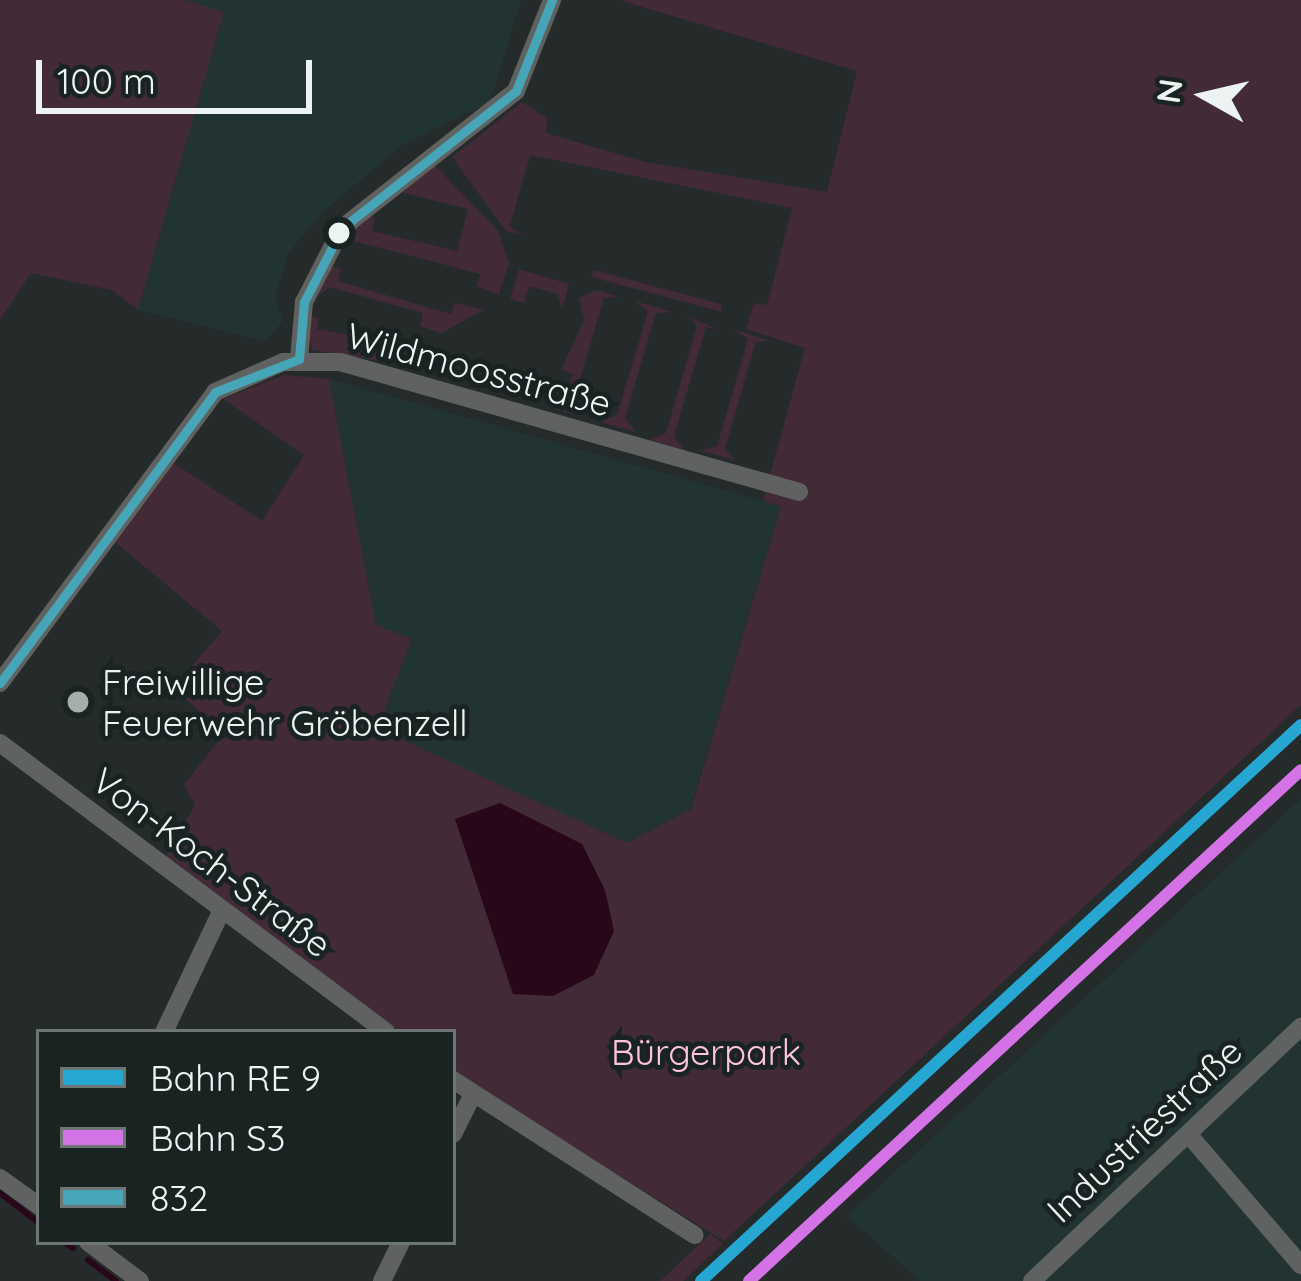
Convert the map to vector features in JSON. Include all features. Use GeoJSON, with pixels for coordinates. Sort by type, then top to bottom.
{"type":"FeatureCollection","features":[{"type":"Feature","properties":{"kind":"street"},"geometry":{"type":"LineString","coordinates":[[299,359],[304,302],[342,228],[516,91],[553,0]]}},
{"type":"Feature","properties":{"kind":"street","name":"Wildmoosstraße"},"geometry":{"type":"LineString","coordinates":[[0,682],[215,392],[299,359],[799,492]]}},
{"type":"Feature","properties":{"kind":"street","name":"Von-Koch-Straße"},"geometry":{"type":"LineString","coordinates":[[0,743],[220,914],[382,1029]]}},
{"type":"Feature","properties":{"kind":"street"},"geometry":{"type":"LineString","coordinates":[[165,1029],[220,914]]}},
{"type":"Feature","properties":{"kind":"street","name":"Industriestraße"},"geometry":{"type":"LineString","coordinates":[[1031,1281],[1301,1028]]}},
{"type":"Feature","properties":{"kind":"street"},"geometry":{"type":"LineString","coordinates":[[456,1081],[694,1234]]}},
{"type":"Feature","properties":{"kind":"street"},"geometry":{"type":"LineString","coordinates":[[456,1128],[473,1094]]}},
{"type":"Feature","properties":{"kind":"street"},"geometry":{"type":"LineString","coordinates":[[1189,1135],[1301,1265]]}},
{"type":"Feature","properties":{"kind":"street"},"geometry":{"type":"LineString","coordinates":[[0,1178],[36,1204]]}},
{"type":"Feature","properties":{"kind":"street"},"geometry":{"type":"LineString","coordinates":[[92,1245],[140,1281]]}},
{"type":"Feature","properties":{"kind":"street"},"geometry":{"type":"LineString","coordinates":[[382,1281],[400,1245]]}},
{"type":"Feature","properties":{"kind":"shaded area"},"geometry":{"type":"Polygon","coordinates":[[[185,0],[521,0],[490,102],[401,146],[323,212],[289,252],[275,298],[283,321],[265,341],[138,310],[224,12],[185,0]]]}},
{"type":"Feature","properties":{"kind":"shaded area"},"geometry":{"type":"Polygon","coordinates":[[[329,379],[781,506],[690,809],[627,843],[388,734],[385,708],[412,639],[376,625],[329,379]]]}},
{"type":"Feature","properties":{"kind":"shaded area"},"geometry":{"type":"Polygon","coordinates":[[[1301,799],[1301,1281],[920,1281],[847,1216],[1301,799]]]}},
{"type":"Feature","properties":{"kind":"shaded area"},"geometry":{"type":"Polygon","coordinates":[[[500,803],[582,844],[605,890],[614,931],[594,975],[553,996],[513,994],[455,819],[500,803]]]}},
{"type":"Feature","properties":{"kind":"green space"},"geometry":{"type":"Polygon","coordinates":[[[0,0],[185,0],[224,12],[138,310],[112,290],[31,273],[0,320],[0,0]]]}},
{"type":"Feature","properties":{"kind":"green space","name":"Bürgerpark"},"geometry":{"type":"Polygon","coordinates":[[[619,0],[1301,0],[1301,705],[724,1241],[456,1074],[456,1029],[393,1029],[163,862],[195,805],[184,785],[224,734],[173,688],[222,631],[115,542],[172,462],[262,521],[304,455],[223,399],[284,375],[329,379],[376,625],[412,639],[385,708],[388,733],[627,843],[691,809],[781,507],[763,500],[805,348],[746,329],[754,303],[767,305],[792,208],[530,155],[510,226],[522,235],[506,231],[452,157],[522,102],[547,118],[546,133],[645,162],[827,192],[857,71],[619,0]]]}},
{"type":"Feature","properties":{"kind":"green space"},"geometry":{"type":"Polygon","coordinates":[[[433,163],[498,231],[509,263],[499,295],[477,286],[480,274],[354,241],[338,248],[361,214],[375,217],[372,231],[457,251],[468,209],[389,189],[433,163]]]}},
{"type":"Feature","properties":{"kind":"green space"},"geometry":{"type":"Polygon","coordinates":[[[324,264],[341,269],[338,281],[451,314],[455,303],[484,310],[441,333],[420,326],[423,313],[329,287],[316,298],[324,264]]]}},
{"type":"Feature","properties":{"kind":"green space"},"geometry":{"type":"Polygon","coordinates":[[[519,269],[569,284],[562,309],[557,294],[529,286],[524,303],[510,299],[519,269]]]}},
{"type":"Feature","properties":{"kind":"green space"},"geometry":{"type":"Polygon","coordinates":[[[594,270],[721,304],[722,312],[591,277],[594,270]]]}},
{"type":"Feature","properties":{"kind":"green space"},"geometry":{"type":"Polygon","coordinates":[[[597,290],[619,297],[604,298],[573,403],[584,417],[548,407],[550,397],[565,400],[573,374],[561,370],[584,320],[579,298],[597,290]]]}},
{"type":"Feature","properties":{"kind":"green space"},"geometry":{"type":"Polygon","coordinates":[[[635,301],[672,312],[656,313],[625,418],[636,432],[600,422],[617,415],[648,311],[635,301]]]}},
{"type":"Feature","properties":{"kind":"green space"},"geometry":{"type":"Polygon","coordinates":[[[306,314],[319,318],[317,329],[414,348],[388,362],[312,350],[306,314]]]}},
{"type":"Feature","properties":{"kind":"green space"},"geometry":{"type":"Polygon","coordinates":[[[687,316],[719,330],[706,327],[674,436],[684,450],[648,440],[666,433],[697,325],[687,316]]]}},
{"type":"Feature","properties":{"kind":"green space"},"geometry":{"type":"Polygon","coordinates":[[[735,330],[771,341],[756,342],[725,449],[736,461],[700,450],[717,446],[748,339],[735,330]]]}},
{"type":"Feature","properties":{"kind":"green space"},"geometry":{"type":"Polygon","coordinates":[[[710,1234],[723,1244],[683,1281],[660,1281],[710,1234]]]}},
{"type":"Feature","properties":{"kind":"waterway"},"geometry":{"type":"LineString","coordinates":[[0,1193],[36,1221]]}},
{"type":"Feature","properties":{"kind":"waterway"},"geometry":{"type":"LineString","coordinates":[[68,1245],[73,1248]]}},
{"type":"Feature","properties":{"kind":"waterway"},"geometry":{"type":"LineString","coordinates":[[88,1260],[116,1281]]}},
{"type":"Feature","properties":{"kind":"transit line","name":"832"},"geometry":{"type":"LineString","coordinates":[[299,359],[304,302],[342,228],[516,91],[552,0]]}},
{"type":"Feature","properties":{"kind":"transit line","name":"832"},"geometry":{"type":"LineString","coordinates":[[0,683],[215,392],[299,359]]}},
{"type":"Feature","properties":{"kind":"transit line"},"geometry":{"type":"LineString","coordinates":[[701,1281],[1301,725]]}},
{"type":"Feature","properties":{"kind":"rail line","name":"S3"},"geometry":{"type":"LineString","coordinates":[[749,1281],[1301,770]]}},
{"type":"Feature","properties":{"kind":"place","name":"Freiwillige Feuerwehr Gröbenzell"},"geometry":{"type":"Point","coordinates":[78,702]}}]}
